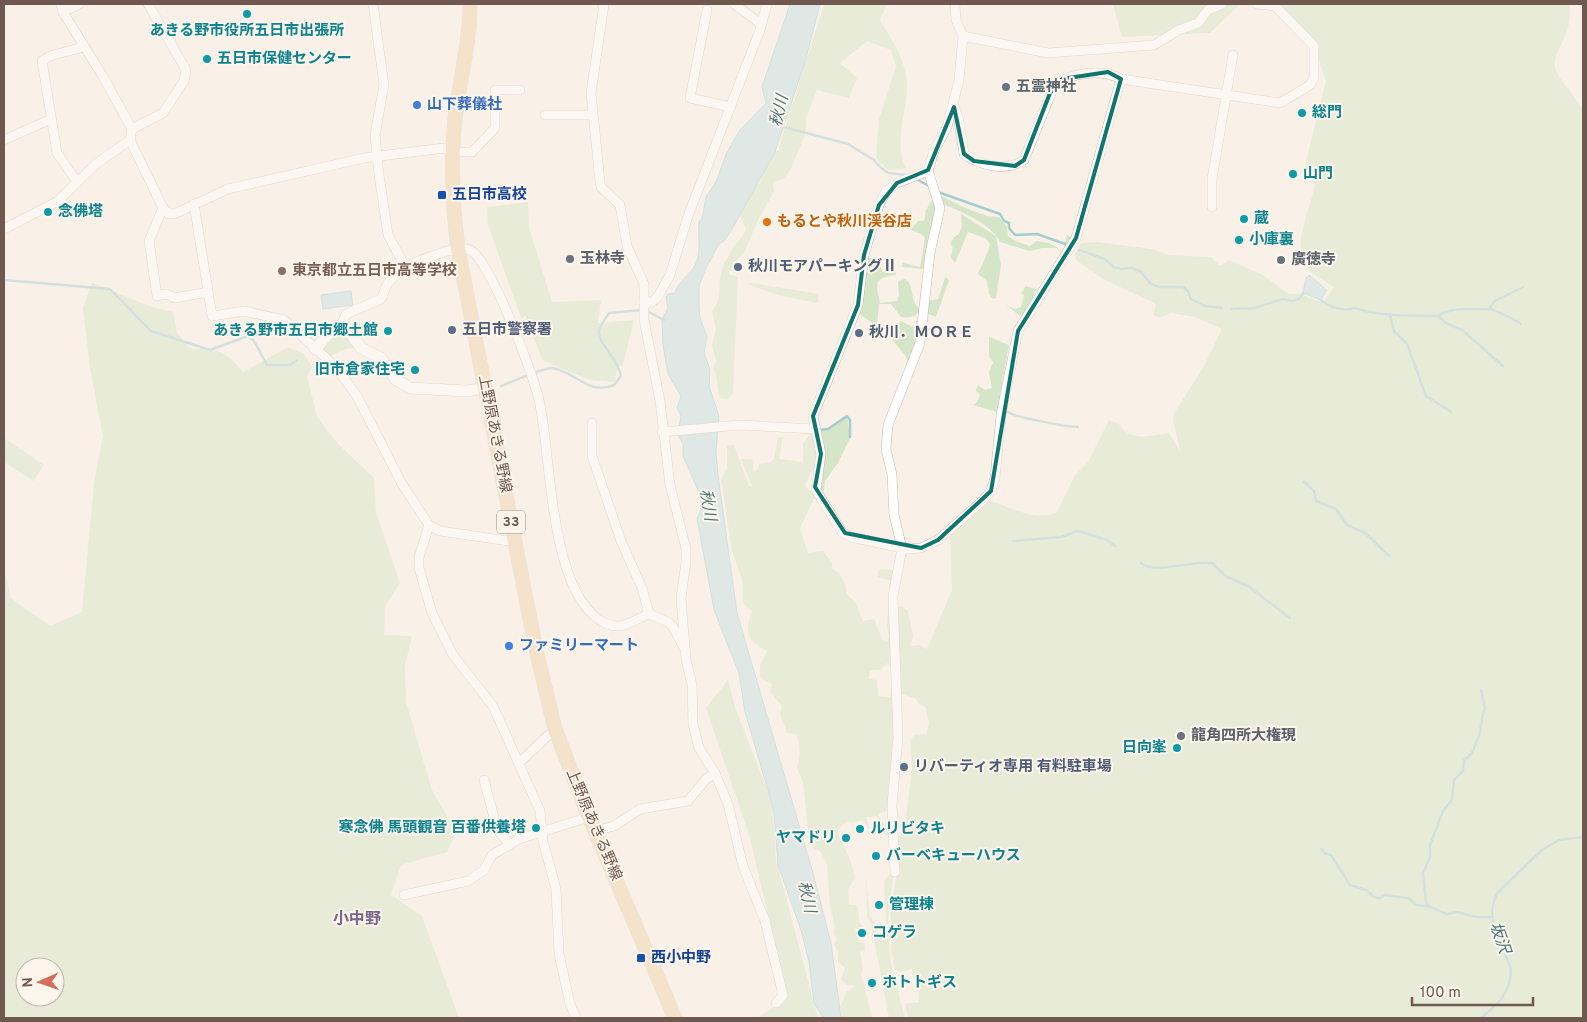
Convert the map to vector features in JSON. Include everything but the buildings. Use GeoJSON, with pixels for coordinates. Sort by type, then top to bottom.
{"type":"FeatureCollection","features":[{"type":"Feature","properties":{"kind":"main road","name":"上野原あきる野線"},"geometry":{"type":"LineString","coordinates":[[470,4],[468,41],[456,110],[452,152],[452,199],[458,249],[543,687],[555,729],[589,817],[675,1018]]}},
{"type":"Feature","properties":{"kind":"street"},"geometry":{"type":"LineString","coordinates":[[78,4],[62,8],[83,47],[102,74],[132,129],[130,140],[163,208],[169,214],[174,214],[228,189],[377,157],[444,148],[452,152],[472,152],[495,128],[495,90],[520,90]]}},
{"type":"Feature","properties":{"kind":"street"},"geometry":{"type":"LineString","coordinates":[[132,129],[163,112],[184,81],[186,70],[148,4]]}},
{"type":"Feature","properties":{"kind":"street"},"geometry":{"type":"LineString","coordinates":[[373,4],[384,85],[375,135],[377,157],[388,234],[406,268]]}},
{"type":"Feature","properties":{"kind":"street"},"geometry":{"type":"LineString","coordinates":[[604,4],[591,93],[592,115],[601,187],[620,205],[627,246],[644,284],[644,307],[665,432],[670,485],[686,549],[681,599],[692,685],[693,724],[699,748],[715,773],[728,804],[743,866],[765,921],[783,995],[776,1003]]}},
{"type":"Feature","properties":{"kind":"street"},"geometry":{"type":"LineString","coordinates":[[734,4],[762,24]]}},
{"type":"Feature","properties":{"kind":"street"},"geometry":{"type":"LineString","coordinates":[[644,307],[657,298],[670,275],[688,216],[762,24],[767,4]]}},
{"type":"Feature","properties":{"kind":"street"},"geometry":{"type":"LineString","coordinates":[[895,872],[892,805],[898,737],[893,596],[902,548],[894,515],[894,494],[885,437],[920,343],[929,260],[940,208],[928,171],[934,151],[947,127],[954,107],[959,80],[963,36],[956,20],[955,4]]}},
{"type":"Feature","properties":{"kind":"street"},"geometry":{"type":"LineString","coordinates":[[963,36],[1048,54],[1154,45],[1179,30],[1198,23],[1208,10],[1222,4]]}},
{"type":"Feature","properties":{"kind":"street"},"geometry":{"type":"LineString","coordinates":[[954,107],[958,116],[964,154],[974,161],[1008,168],[1024,160],[1050,93],[1062,79],[1108,72],[1121,78],[1280,102],[1310,85],[1314,77],[1314,46],[1275,6],[1257,4]]}},
{"type":"Feature","properties":{"kind":"street"},"geometry":{"type":"LineString","coordinates":[[707,10],[690,98],[730,107]]}},
{"type":"Feature","properties":{"kind":"street"},"geometry":{"type":"LineString","coordinates":[[77,182],[58,153],[42,61],[50,56],[83,47]]}},
{"type":"Feature","properties":{"kind":"street"},"geometry":{"type":"LineString","coordinates":[[1212,207],[1212,179],[1233,55]]}},
{"type":"Feature","properties":{"kind":"street"},"geometry":{"type":"LineString","coordinates":[[928,171],[897,183],[882,198],[864,255],[858,305],[813,416],[821,454],[816,490],[839,528],[851,537],[902,548],[921,548],[930,545],[981,502],[991,491],[995,478],[1001,415],[1018,330],[1076,238],[1121,78]]}},
{"type":"Feature","properties":{"kind":"street"},"geometry":{"type":"LineString","coordinates":[[544,115],[592,115]]}},
{"type":"Feature","properties":{"kind":"street"},"geometry":{"type":"LineString","coordinates":[[4,140],[51,119]]}},
{"type":"Feature","properties":{"kind":"street"},"geometry":{"type":"LineString","coordinates":[[4,229],[51,206],[97,163],[130,140]]}},
{"type":"Feature","properties":{"kind":"street"},"geometry":{"type":"LineString","coordinates":[[194,204],[212,316],[244,311],[275,316],[284,320],[347,380],[402,484],[429,525],[440,531],[515,542]]}},
{"type":"Feature","properties":{"kind":"street"},"geometry":{"type":"LineString","coordinates":[[163,208],[149,242],[157,296],[167,294],[176,298],[208,292]]}},
{"type":"Feature","properties":{"kind":"street"},"geometry":{"type":"LineString","coordinates":[[316,349],[331,330],[341,326],[346,314],[381,299],[389,282],[406,268],[416,262],[458,249],[472,252],[490,274],[534,381],[543,417],[554,525],[571,583],[581,600],[608,625],[625,626],[649,614],[673,626],[681,644],[686,648]]}},
{"type":"Feature","properties":{"kind":"street"},"geometry":{"type":"LineString","coordinates":[[341,326],[349,330],[361,348],[381,358],[395,379],[410,388],[467,391],[485,388]]}},
{"type":"Feature","properties":{"kind":"street"},"geometry":{"type":"LineString","coordinates":[[592,423],[592,456],[620,541],[639,580],[649,614]]}},
{"type":"Feature","properties":{"kind":"street"},"geometry":{"type":"LineString","coordinates":[[665,432],[732,426],[815,429]]}},
{"type":"Feature","properties":{"kind":"street"},"geometry":{"type":"LineString","coordinates":[[429,525],[419,557],[419,568],[432,612],[453,655],[494,706],[540,811],[542,831],[556,889],[559,954],[574,1017]]}},
{"type":"Feature","properties":{"kind":"street"},"geometry":{"type":"LineString","coordinates":[[520,762],[555,729]]}},
{"type":"Feature","properties":{"kind":"street"},"geometry":{"type":"LineString","coordinates":[[595,831],[614,826],[640,809],[688,801],[706,779],[715,773]]}},
{"type":"Feature","properties":{"kind":"street"},"geometry":{"type":"LineString","coordinates":[[484,780],[497,829],[510,844]]}},
{"type":"Feature","properties":{"kind":"street"},"geometry":{"type":"LineString","coordinates":[[404,895],[468,881],[484,870],[492,856],[510,844],[542,831],[589,817]]}},
{"type":"Feature","properties":{"kind":"highlighted area"},"geometry":{"type":"Polygon","coordinates":[[[1108,72],[1121,79],[1076,238],[1018,331],[991,491],[938,540],[921,548],[845,533],[815,487],[821,454],[813,416],[858,305],[864,255],[879,205],[897,183],[928,170],[954,107],[964,154],[974,161],[1015,166],[1024,160],[1050,93],[1062,79],[1108,72]]]}},
{"type":"Feature","properties":{"kind":"green space"},"geometry":{"type":"Polygon","coordinates":[[[824,4],[887,4],[880,20],[901,57],[906,74],[907,93],[901,150],[907,169],[888,170],[876,158],[879,119],[896,66],[891,50],[867,41],[840,63],[857,78],[849,98],[817,90],[806,118],[805,135],[790,171],[783,179],[773,182],[774,192],[759,218],[744,253],[736,261],[732,271],[729,271],[729,274],[738,277],[733,394],[727,399],[720,398],[713,368],[716,361],[712,345],[716,330],[712,311],[718,299],[721,272],[724,262],[746,229],[739,213],[750,194],[760,182],[771,154],[779,150],[824,4]]]}},
{"type":"Feature","properties":{"kind":"green space"},"geometry":{"type":"Polygon","coordinates":[[[1113,4],[1240,4],[1210,33],[1122,37],[1113,4]]]}},
{"type":"Feature","properties":{"kind":"green space"},"geometry":{"type":"Polygon","coordinates":[[[1267,4],[1569,4],[1569,23],[1557,54],[1555,67],[1583,110],[1583,1018],[908,1018],[905,1004],[919,1002],[918,981],[913,977],[912,969],[899,972],[895,970],[892,953],[890,910],[898,867],[897,842],[904,828],[907,810],[912,767],[910,741],[914,735],[926,734],[929,723],[926,708],[917,702],[916,699],[902,694],[901,707],[895,608],[902,607],[908,611],[913,635],[911,646],[920,645],[927,649],[952,590],[950,534],[988,500],[1031,515],[1049,515],[1057,512],[1075,475],[1088,462],[1109,420],[1119,424],[1123,430],[1135,436],[1169,433],[1180,451],[1173,420],[1174,413],[1203,368],[1222,329],[1195,317],[1171,313],[1160,318],[1153,315],[1156,304],[1103,279],[1076,260],[1075,255],[1081,243],[1097,242],[1152,249],[1169,255],[1211,257],[1220,266],[1229,260],[1263,275],[1289,294],[1302,294],[1323,303],[1334,287],[1314,275],[1305,266],[1301,248],[1301,237],[1315,185],[1311,180],[1309,170],[1305,166],[1326,81],[1310,35],[1284,11],[1267,4]]]}},
{"type":"Feature","properties":{"kind":"green space"},"geometry":{"type":"Polygon","coordinates":[[[939,195],[987,216],[999,217],[1007,227],[1008,236],[1016,241],[1030,246],[1037,241],[1049,243],[1058,248],[1059,250],[1057,248],[1042,248],[1030,251],[1000,242],[983,224],[966,214],[942,204],[939,195]]]}},
{"type":"Feature","properties":{"kind":"green space"},"geometry":{"type":"Polygon","coordinates":[[[933,199],[936,204],[925,269],[902,267],[903,263],[920,267],[925,238],[921,234],[910,230],[918,221],[924,221],[926,210],[933,199]]]}},
{"type":"Feature","properties":{"kind":"green space"},"geometry":{"type":"Polygon","coordinates":[[[528,202],[529,227],[552,302],[601,300],[598,323],[634,320],[623,365],[618,367],[614,382],[590,380],[542,360],[526,316],[521,318],[488,225],[487,207],[528,202]]]}},
{"type":"Feature","properties":{"kind":"green space"},"geometry":{"type":"Polygon","coordinates":[[[961,214],[996,236],[1001,265],[996,298],[993,299],[989,294],[987,281],[978,274],[990,244],[985,238],[968,232],[955,263],[951,257],[953,248],[950,244],[954,237],[959,234],[962,226],[961,214]]]}},
{"type":"Feature","properties":{"kind":"green space"},"geometry":{"type":"Polygon","coordinates":[[[1067,235],[1072,237],[1062,255],[1060,252],[1063,252],[1067,235]]]}},
{"type":"Feature","properties":{"kind":"green space"},"geometry":{"type":"Polygon","coordinates":[[[866,256],[880,262],[882,272],[895,270],[896,275],[883,278],[878,283],[880,303],[897,301],[899,295],[898,281],[905,279],[910,285],[917,306],[921,310],[917,314],[901,317],[891,304],[879,304],[877,326],[880,329],[860,314],[858,311],[866,256]]]}},
{"type":"Feature","properties":{"kind":"green space"},"geometry":{"type":"Polygon","coordinates":[[[945,277],[949,280],[936,317],[926,313],[928,301],[938,299],[945,277]]]}},
{"type":"Feature","properties":{"kind":"green space"},"geometry":{"type":"Polygon","coordinates":[[[92,283],[142,303],[173,312],[177,333],[190,348],[220,352],[243,372],[288,347],[304,354],[312,367],[307,376],[317,417],[338,444],[374,478],[376,512],[400,583],[385,606],[384,635],[412,636],[405,666],[406,702],[432,790],[456,832],[447,852],[401,865],[391,895],[422,916],[459,1018],[4,1018],[4,570],[11,598],[50,626],[82,612],[94,483],[103,436],[90,369],[83,308],[92,283]]]}},
{"type":"Feature","properties":{"kind":"green space"},"geometry":{"type":"Polygon","coordinates":[[[751,283],[819,294],[818,303],[781,296],[747,284],[751,283]]]}},
{"type":"Feature","properties":{"kind":"green space"},"geometry":{"type":"Polygon","coordinates":[[[1026,286],[1039,290],[1035,291],[1032,301],[1023,315],[1020,316],[1006,305],[1015,309],[1021,307],[1024,295],[1021,293],[1026,286]]]}},
{"type":"Feature","properties":{"kind":"green space"},"geometry":{"type":"Polygon","coordinates":[[[919,317],[918,336],[908,365],[906,356],[887,334],[897,331],[898,324],[901,321],[913,327],[919,317]]]}},
{"type":"Feature","properties":{"kind":"green space"},"geometry":{"type":"Polygon","coordinates":[[[345,329],[360,347],[341,351],[330,359],[322,351],[322,346],[334,331],[345,329]]]}},
{"type":"Feature","properties":{"kind":"green space"},"geometry":{"type":"Polygon","coordinates":[[[989,337],[1009,345],[997,412],[973,405],[977,402],[980,395],[976,391],[978,385],[985,390],[992,388],[989,373],[993,362],[989,356],[989,337]]]}},
{"type":"Feature","properties":{"kind":"green space"},"geometry":{"type":"Polygon","coordinates":[[[847,416],[850,438],[838,463],[825,481],[823,500],[818,482],[818,431],[829,429],[847,416]]]}},
{"type":"Feature","properties":{"kind":"green space"},"geometry":{"type":"Polygon","coordinates":[[[813,430],[818,443],[816,471],[811,472],[805,486],[815,497],[800,528],[808,553],[823,551],[832,562],[832,569],[839,573],[845,583],[847,594],[856,603],[863,621],[874,619],[882,639],[887,642],[889,637],[887,626],[890,580],[877,577],[879,569],[894,570],[893,668],[887,663],[880,670],[870,670],[869,679],[877,680],[878,696],[890,697],[890,695],[895,695],[896,737],[890,810],[878,814],[884,824],[889,821],[890,838],[882,832],[876,816],[867,817],[869,829],[862,820],[851,823],[847,821],[839,829],[839,837],[855,875],[848,890],[849,905],[856,905],[863,927],[855,929],[859,942],[864,941],[865,951],[860,952],[863,969],[861,974],[872,1018],[842,1018],[840,1008],[846,992],[856,986],[847,985],[841,979],[845,968],[838,962],[838,951],[834,945],[837,938],[833,934],[835,926],[830,907],[827,864],[820,851],[814,849],[809,840],[803,782],[797,768],[800,751],[798,738],[796,734],[787,733],[780,714],[782,706],[770,692],[772,684],[760,676],[760,665],[767,651],[755,644],[749,635],[748,624],[752,611],[743,603],[742,579],[732,551],[721,479],[727,468],[727,446],[734,445],[749,486],[752,486],[741,459],[752,459],[754,471],[756,471],[760,464],[769,463],[774,459],[778,437],[783,437],[779,459],[803,462],[803,444],[813,430]]]}},
{"type":"Feature","properties":{"kind":"green space"},"geometry":{"type":"Polygon","coordinates":[[[4,438],[44,465],[33,481],[4,462],[4,438]]]}},
{"type":"Feature","properties":{"kind":"green space"},"geometry":{"type":"Polygon","coordinates":[[[728,680],[736,710],[773,804],[776,860],[818,1018],[757,1018],[787,998],[750,838],[706,708],[728,680]]]}},
{"type":"Feature","properties":{"kind":"green space"},"geometry":{"type":"Polygon","coordinates":[[[893,873],[888,924],[886,925],[884,882],[887,876],[893,873]]]}},
{"type":"Feature","properties":{"kind":"green space"},"geometry":{"type":"Polygon","coordinates":[[[866,879],[870,916],[876,925],[877,934],[882,938],[885,933],[889,932],[890,959],[905,1018],[889,1018],[871,924],[867,917],[866,879]]]}},
{"type":"Feature","properties":{"kind":"water","name":"秋川"},"geometry":{"type":"Polygon","coordinates":[[[790,4],[820,4],[805,62],[775,152],[731,231],[724,241],[719,244],[706,268],[699,286],[699,308],[700,318],[707,337],[704,353],[710,369],[709,386],[719,416],[716,452],[718,475],[737,613],[813,873],[831,943],[841,1018],[823,1018],[814,1003],[809,962],[801,930],[778,865],[774,811],[745,712],[739,673],[714,610],[697,518],[701,511],[700,495],[683,456],[683,444],[678,435],[681,416],[677,408],[681,396],[668,374],[663,345],[662,320],[668,308],[666,297],[668,294],[675,293],[696,263],[699,248],[699,222],[702,219],[706,197],[717,180],[726,154],[740,130],[766,103],[762,87],[790,4]]]}},
{"type":"Feature","properties":{"kind":"water"},"geometry":{"type":"Polygon","coordinates":[[[1309,275],[1327,290],[1321,300],[1303,293],[1306,278],[1309,275]]]}},
{"type":"Feature","properties":{"kind":"water"},"geometry":{"type":"Polygon","coordinates":[[[351,291],[353,305],[323,309],[321,295],[351,291]]]}},
{"type":"Feature","properties":{"kind":"waterway","name":"秋川"},"geometry":{"type":"LineString","coordinates":[[780,126],[848,144],[874,160],[888,173],[907,175]]}},
{"type":"Feature","properties":{"kind":"waterway"},"geometry":{"type":"LineString","coordinates":[[916,179],[929,186]]}},
{"type":"Feature","properties":{"kind":"waterway"},"geometry":{"type":"LineString","coordinates":[[938,192],[1000,214],[1004,221],[1009,223],[1009,228],[1015,235],[1037,234],[1065,244]]}},
{"type":"Feature","properties":{"kind":"waterway"},"geometry":{"type":"LineString","coordinates":[[1079,250],[1105,259],[1113,267],[1121,269],[1132,268],[1141,272],[1151,284],[1159,287],[1183,287],[1188,291],[1191,299],[1205,306],[1222,308]]}},
{"type":"Feature","properties":{"kind":"waterway"},"geometry":{"type":"LineString","coordinates":[[4,280],[110,289],[151,331],[210,350],[248,336],[254,341],[267,365],[290,365],[297,360]]}},
{"type":"Feature","properties":{"kind":"waterway"},"geometry":{"type":"LineString","coordinates":[[1321,300],[1328,305],[1341,309],[1354,308],[1374,313],[1395,315],[1438,316],[1449,311],[1463,309],[1489,309],[1495,301],[1523,287]]}},
{"type":"Feature","properties":{"kind":"waterway"},"geometry":{"type":"LineString","coordinates":[[1232,309],[1255,308],[1283,299],[1292,301],[1299,299],[1303,293]]}},
{"type":"Feature","properties":{"kind":"waterway"},"geometry":{"type":"LineString","coordinates":[[1490,309],[1506,315],[1521,324]]}},
{"type":"Feature","properties":{"kind":"waterway"},"geometry":{"type":"LineString","coordinates":[[501,386],[549,368],[561,370],[597,388],[614,385],[621,376],[616,363],[601,340],[599,330],[609,313],[642,310]]}},
{"type":"Feature","properties":{"kind":"waterway"},"geometry":{"type":"LineString","coordinates":[[647,311],[664,320]]}},
{"type":"Feature","properties":{"kind":"waterway"},"geometry":{"type":"LineString","coordinates":[[1390,315],[1394,331],[1407,344],[1426,396],[1451,412]]}},
{"type":"Feature","properties":{"kind":"waterway"},"geometry":{"type":"LineString","coordinates":[[1438,316],[1446,323],[1462,330],[1503,366]]}},
{"type":"Feature","properties":{"kind":"waterway"},"geometry":{"type":"LineString","coordinates":[[1008,412],[1053,424],[1078,427]]}},
{"type":"Feature","properties":{"kind":"waterway"},"geometry":{"type":"LineString","coordinates":[[818,430],[828,429],[847,416],[850,420],[850,437]]}},
{"type":"Feature","properties":{"kind":"waterway"},"geometry":{"type":"LineString","coordinates":[[1304,482],[1314,491],[1316,501],[1336,509],[1347,525],[1365,533],[1389,556]]}},
{"type":"Feature","properties":{"kind":"waterway"},"geometry":{"type":"LineString","coordinates":[[1013,541],[1061,537],[1078,531],[1107,540],[1115,546]]}},
{"type":"Feature","properties":{"kind":"waterway"},"geometry":{"type":"LineString","coordinates":[[1141,563],[1155,568],[1212,563],[1227,577],[1248,586],[1290,618]]}},
{"type":"Feature","properties":{"kind":"waterway"},"geometry":{"type":"LineString","coordinates":[[1481,690],[1485,709],[1480,733],[1472,753],[1464,760],[1463,771],[1454,780],[1452,800],[1443,811],[1430,845],[1430,857],[1423,873],[1428,906],[1447,914],[1458,912],[1475,917],[1491,917]]}},
{"type":"Feature","properties":{"kind":"waterway","name":"坂沢"},"geometry":{"type":"LineString","coordinates":[[1481,1018],[1493,1008],[1509,985],[1511,969],[1493,922],[1492,913],[1497,893],[1542,850],[1559,840],[1583,837]]}},
{"type":"Feature","properties":{"kind":"waterway"},"geometry":{"type":"LineString","coordinates":[[1321,849],[1326,854],[1331,855],[1350,885],[1366,890],[1374,897],[1380,898],[1385,895],[1408,898],[1416,905],[1428,906]]}},
{"type":"Feature","properties":{"kind":"place","name":"あきる野市役所五日市出張所"},"geometry":{"type":"Point","coordinates":[247,14]}},
{"type":"Feature","properties":{"kind":"place","name":"五日市保健センター"},"geometry":{"type":"Point","coordinates":[207,59]}},
{"type":"Feature","properties":{"kind":"place","name":"五霊神社"},"geometry":{"type":"Point","coordinates":[1006,87]}},
{"type":"Feature","properties":{"kind":"place","name":"山下葬儀社"},"geometry":{"type":"Point","coordinates":[417,105]}},
{"type":"Feature","properties":{"kind":"place","name":"総門"},"geometry":{"type":"Point","coordinates":[1302,113]}},
{"type":"Feature","properties":{"kind":"place","name":"山門"},"geometry":{"type":"Point","coordinates":[1293,174]}},
{"type":"Feature","properties":{"kind":"place","name":"五日市高校"},"geometry":{"type":"Point","coordinates":[442,195]}},
{"type":"Feature","properties":{"kind":"place","name":"念佛塔"},"geometry":{"type":"Point","coordinates":[48,212]}},
{"type":"Feature","properties":{"kind":"place","name":"蔵"},"geometry":{"type":"Point","coordinates":[1244,219]}},
{"type":"Feature","properties":{"kind":"place","name":"もるとや秋川渓谷店"},"geometry":{"type":"Point","coordinates":[767,222]}},
{"type":"Feature","properties":{"kind":"place","name":"小庫裏"},"geometry":{"type":"Point","coordinates":[1239,240]}},
{"type":"Feature","properties":{"kind":"place","name":"玉林寺"},"geometry":{"type":"Point","coordinates":[570,259]}},
{"type":"Feature","properties":{"kind":"place","name":"廣徳寺"},"geometry":{"type":"Point","coordinates":[1281,260]}},
{"type":"Feature","properties":{"kind":"place","name":"秋川モアパーキングⅡ"},"geometry":{"type":"Point","coordinates":[738,267]}},
{"type":"Feature","properties":{"kind":"place","name":"東京都立五日市高等学校"},"geometry":{"type":"Point","coordinates":[282,271]}},
{"type":"Feature","properties":{"kind":"place","name":"五日市警察署"},"geometry":{"type":"Point","coordinates":[452,330]}},
{"type":"Feature","properties":{"kind":"place","name":"あきる野市五日市郷土館"},"geometry":{"type":"Point","coordinates":[388,331]}},
{"type":"Feature","properties":{"kind":"place","name":"秋川．ＭＯＲＥ"},"geometry":{"type":"Point","coordinates":[859,333]}},
{"type":"Feature","properties":{"kind":"place","name":"旧市倉家住宅"},"geometry":{"type":"Point","coordinates":[415,370]}},
{"type":"Feature","properties":{"kind":"place","name":"ファミリーマート"},"geometry":{"type":"Point","coordinates":[509,646]}},
{"type":"Feature","properties":{"kind":"place","name":"龍角四所大権現"},"geometry":{"type":"Point","coordinates":[1181,736]}},
{"type":"Feature","properties":{"kind":"place","name":"日向峯"},"geometry":{"type":"Point","coordinates":[1177,748]}},
{"type":"Feature","properties":{"kind":"place","name":"リバーティオ専用 有料駐車場"},"geometry":{"type":"Point","coordinates":[904,767]}},
{"type":"Feature","properties":{"kind":"place","name":"寒念佛 馬頭観音 百番供養塔"},"geometry":{"type":"Point","coordinates":[536,828]}},
{"type":"Feature","properties":{"kind":"place","name":"ルリビタキ"},"geometry":{"type":"Point","coordinates":[860,829]}},
{"type":"Feature","properties":{"kind":"place","name":"ヤマドリ"},"geometry":{"type":"Point","coordinates":[846,838]}},
{"type":"Feature","properties":{"kind":"place","name":"バーベキューハウス"},"geometry":{"type":"Point","coordinates":[876,856]}},
{"type":"Feature","properties":{"kind":"place","name":"管理棟"},"geometry":{"type":"Point","coordinates":[879,905]}},
{"type":"Feature","properties":{"kind":"place","name":"コゲラ"},"geometry":{"type":"Point","coordinates":[862,933]}},
{"type":"Feature","properties":{"kind":"place","name":"西小中野"},"geometry":{"type":"Point","coordinates":[641,958]}},
{"type":"Feature","properties":{"kind":"place","name":"ホトトギス"},"geometry":{"type":"Point","coordinates":[872,983]}},
{"type":"Feature","properties":{"kind":"district","name":"小中野"},"geometry":{"type":"Point","coordinates":[357,920]}}]}
